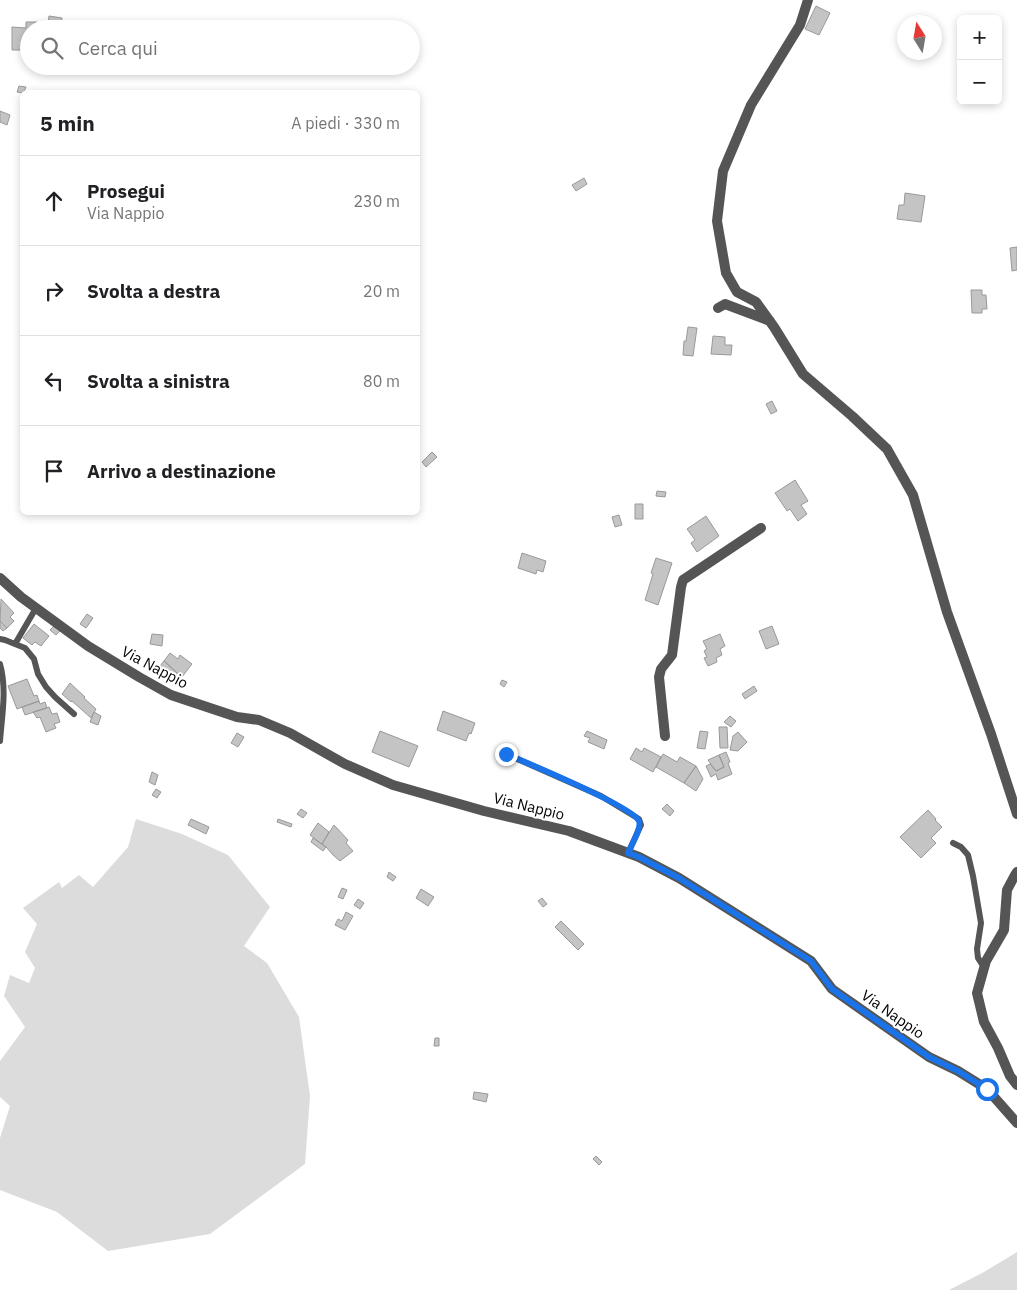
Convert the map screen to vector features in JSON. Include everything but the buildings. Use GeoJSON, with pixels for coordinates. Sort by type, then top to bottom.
{"type":"FeatureCollection","features":[{"type":"Feature","properties":{"kind":"street"},"geometry":{"type":"LineString","coordinates":[[808,0],[800,25],[751,105],[723,171],[717,222],[726,273],[737,292],[756,302],[803,374],[887,448],[913,495],[947,612],[992,734],[1017,814]]}},
{"type":"Feature","properties":{"kind":"street"},"geometry":{"type":"LineString","coordinates":[[718,308],[725,304],[770,321]]}},
{"type":"Feature","properties":{"kind":"street"},"geometry":{"type":"LineString","coordinates":[[666,736],[659,678],[661,669],[672,655],[683,580],[761,528]]}},
{"type":"Feature","properties":{"kind":"street","name":"Via Nappio"},"geometry":{"type":"LineString","coordinates":[[0,578],[21,597],[88,646],[139,678],[171,695],[236,717],[259,720],[290,733],[345,764],[394,785],[484,811],[569,831],[639,857],[679,878],[811,961],[832,989],[929,1057],[958,1071],[987,1089],[1017,1123]]}},
{"type":"Feature","properties":{"kind":"street"},"geometry":{"type":"LineString","coordinates":[[1017,872],[1007,890],[1004,930],[986,961],[977,993],[984,1022],[1010,1076],[1017,1085]]}},
{"type":"Feature","properties":{"kind":"lane"},"geometry":{"type":"LineString","coordinates":[[15,644],[36,608]]}},
{"type":"Feature","properties":{"kind":"lane"},"geometry":{"type":"LineString","coordinates":[[0,639],[25,648],[34,659],[38,674],[46,687],[54,697],[74,714]]}},
{"type":"Feature","properties":{"kind":"lane"},"geometry":{"type":"LineString","coordinates":[[0,664],[4,690],[0,741]]}},
{"type":"Feature","properties":{"kind":"lane"},"geometry":{"type":"LineString","coordinates":[[506,754],[601,796],[639,819],[640,826],[628,853]]}},
{"type":"Feature","properties":{"kind":"lane"},"geometry":{"type":"LineString","coordinates":[[953,843],[962,847],[968,855],[980,923],[977,949],[978,958],[984,967]]}},
{"type":"Feature","properties":{"kind":"shaded area"},"geometry":{"type":"Polygon","coordinates":[[[136,819],[182,834],[228,855],[270,907],[244,946],[267,963],[299,1017],[310,1096],[305,1164],[210,1234],[108,1251],[57,1212],[0,1190],[0,1138],[10,1106],[0,1097],[0,1061],[25,1027],[4,996],[10,975],[29,983],[35,968],[25,952],[37,924],[23,908],[59,882],[62,888],[79,875],[93,887],[128,847],[136,819]]]}},
{"type":"Feature","properties":{"kind":"shaded area"},"geometry":{"type":"Polygon","coordinates":[[[1017,1252],[1017,1290],[949,1290],[984,1272],[1017,1252]]]}},
{"type":"Feature","properties":{"kind":"route"},"geometry":{"type":"LineString","coordinates":[[506,754],[601,796],[639,819],[640,826],[628,853],[679,878],[811,961],[832,989],[929,1057],[958,1071],[987,1089]]}}]}
